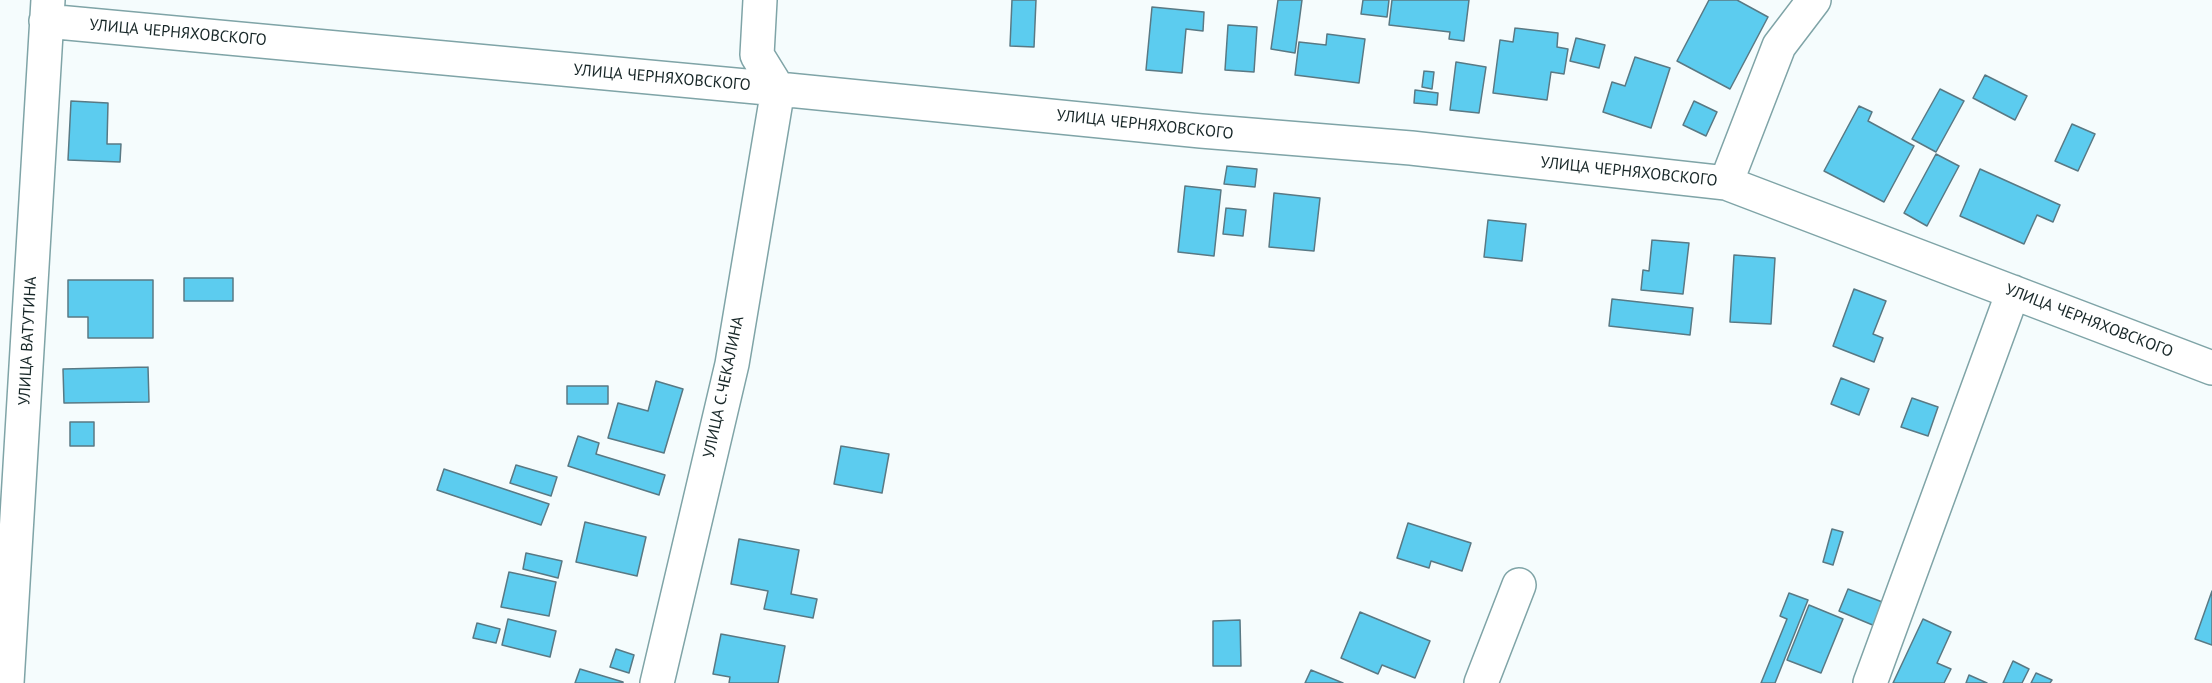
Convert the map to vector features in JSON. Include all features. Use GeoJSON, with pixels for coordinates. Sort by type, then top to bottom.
{"type":"FeatureCollection","features":[{"type":"Feature","properties":{"kind":"street"},"geometry":{"type":"LineString","coordinates":[[760,0],[757,55],[778,89]]}},
{"type":"Feature","properties":{"kind":"street"},"geometry":{"type":"LineString","coordinates":[[1726,183],[1779,46],[1814,0]]}},
{"type":"Feature","properties":{"kind":"street","name":"УЛИЦА ЧЕРНЯХОВСКОГО"},"geometry":{"type":"LineString","coordinates":[[47,10],[778,89],[1200,131],[1411,148],[1726,183],[2212,368]]}},
{"type":"Feature","properties":{"kind":"street","name":"УЛИЦА ВАТУТИНА"},"geometry":{"type":"LineString","coordinates":[[7,683],[47,10]]}},
{"type":"Feature","properties":{"kind":"street","name":"УЛИЦА С.ЧЕКАЛИНА"},"geometry":{"type":"LineString","coordinates":[[657,683],[732,364],[778,89]]}},
{"type":"Feature","properties":{"kind":"street"},"geometry":{"type":"LineString","coordinates":[[1870,683],[2013,292]]}},
{"type":"Feature","properties":{"kind":"street"},"geometry":{"type":"LineString","coordinates":[[1481,683],[1519,585]]}},
{"type":"Feature","properties":{"kind":"building"},"geometry":{"type":"Polygon","coordinates":[[[1012,0],[1036,0],[1034,47],[1010,46],[1012,0]]]}},
{"type":"Feature","properties":{"kind":"building"},"geometry":{"type":"Polygon","coordinates":[[[1278,0],[1302,0],[1295,53],[1271,49],[1278,0]]]}},
{"type":"Feature","properties":{"kind":"building"},"geometry":{"type":"Polygon","coordinates":[[[1363,0],[1389,0],[1387,17],[1361,14],[1363,0]]]}},
{"type":"Feature","properties":{"kind":"building"},"geometry":{"type":"Polygon","coordinates":[[[1392,0],[1469,0],[1464,41],[1449,39],[1450,32],[1389,25],[1392,0]]]}},
{"type":"Feature","properties":{"kind":"building"},"geometry":{"type":"Polygon","coordinates":[[[1709,0],[1737,0],[1768,17],[1730,89],[1677,61],[1709,0]]]}},
{"type":"Feature","properties":{"kind":"building"},"geometry":{"type":"Polygon","coordinates":[[[1152,7],[1204,12],[1203,31],[1186,29],[1182,73],[1146,70],[1152,7]]]}},
{"type":"Feature","properties":{"kind":"building"},"geometry":{"type":"Polygon","coordinates":[[[1228,25],[1257,27],[1254,72],[1225,70],[1228,25]]]}},
{"type":"Feature","properties":{"kind":"building"},"geometry":{"type":"Polygon","coordinates":[[[1515,28],[1558,33],[1557,47],[1568,49],[1564,74],[1551,72],[1547,100],[1493,93],[1500,40],[1513,42],[1515,28]]]}},
{"type":"Feature","properties":{"kind":"building"},"geometry":{"type":"Polygon","coordinates":[[[1327,34],[1365,39],[1359,83],[1295,75],[1299,42],[1326,45],[1327,34]]]}},
{"type":"Feature","properties":{"kind":"building"},"geometry":{"type":"Polygon","coordinates":[[[1576,38],[1605,45],[1599,68],[1570,61],[1576,38]]]}},
{"type":"Feature","properties":{"kind":"building"},"geometry":{"type":"Polygon","coordinates":[[[1635,57],[1670,68],[1651,128],[1603,112],[1612,82],[1625,86],[1635,57]]]}},
{"type":"Feature","properties":{"kind":"building"},"geometry":{"type":"Polygon","coordinates":[[[1456,62],[1486,67],[1479,113],[1450,110],[1456,62]]]}},
{"type":"Feature","properties":{"kind":"building"},"geometry":{"type":"Polygon","coordinates":[[[1424,71],[1434,72],[1432,89],[1422,87],[1424,71]]]}},
{"type":"Feature","properties":{"kind":"building"},"geometry":{"type":"Polygon","coordinates":[[[1985,75],[2027,96],[2015,120],[1973,98],[1985,75]]]}},
{"type":"Feature","properties":{"kind":"building"},"geometry":{"type":"Polygon","coordinates":[[[1940,89],[1964,101],[1936,152],[1912,139],[1940,89]]]}},
{"type":"Feature","properties":{"kind":"building"},"geometry":{"type":"Polygon","coordinates":[[[1415,90],[1438,93],[1437,105],[1414,103],[1415,90]]]}},
{"type":"Feature","properties":{"kind":"building"},"geometry":{"type":"Polygon","coordinates":[[[71,101],[108,103],[107,144],[121,144],[120,162],[68,160],[71,101]]]}},
{"type":"Feature","properties":{"kind":"building"},"geometry":{"type":"Polygon","coordinates":[[[1694,101],[1717,112],[1706,136],[1683,125],[1694,101]]]}},
{"type":"Feature","properties":{"kind":"building"},"geometry":{"type":"Polygon","coordinates":[[[1859,106],[1872,112],[1868,121],[1914,146],[1884,202],[1824,171],[1859,106]]]}},
{"type":"Feature","properties":{"kind":"building"},"geometry":{"type":"Polygon","coordinates":[[[2072,124],[2095,134],[2078,171],[2055,161],[2072,124]]]}},
{"type":"Feature","properties":{"kind":"building"},"geometry":{"type":"Polygon","coordinates":[[[1936,154],[1959,166],[1927,226],[1904,213],[1936,154]]]}},
{"type":"Feature","properties":{"kind":"building"},"geometry":{"type":"Polygon","coordinates":[[[1227,166],[1257,169],[1255,187],[1224,184],[1227,166]]]}},
{"type":"Feature","properties":{"kind":"building"},"geometry":{"type":"Polygon","coordinates":[[[1980,169],[2060,205],[2053,222],[2037,215],[2024,244],[1960,216],[1980,169]]]}},
{"type":"Feature","properties":{"kind":"building"},"geometry":{"type":"Polygon","coordinates":[[[1185,186],[1221,190],[1214,256],[1178,252],[1185,186]]]}},
{"type":"Feature","properties":{"kind":"building"},"geometry":{"type":"Polygon","coordinates":[[[1274,193],[1320,198],[1314,251],[1269,247],[1274,193]]]}},
{"type":"Feature","properties":{"kind":"building"},"geometry":{"type":"Polygon","coordinates":[[[1226,208],[1246,210],[1243,236],[1223,234],[1226,208]]]}},
{"type":"Feature","properties":{"kind":"building"},"geometry":{"type":"Polygon","coordinates":[[[1488,220],[1526,224],[1522,261],[1484,257],[1488,220]]]}},
{"type":"Feature","properties":{"kind":"building"},"geometry":{"type":"Polygon","coordinates":[[[1652,240],[1689,243],[1683,294],[1641,290],[1643,270],[1649,271],[1652,240]]]}},
{"type":"Feature","properties":{"kind":"building"},"geometry":{"type":"Polygon","coordinates":[[[1734,255],[1775,258],[1771,324],[1730,322],[1734,255]]]}},
{"type":"Feature","properties":{"kind":"building"},"geometry":{"type":"Polygon","coordinates":[[[184,278],[233,278],[233,301],[184,301],[184,278]]]}},
{"type":"Feature","properties":{"kind":"building"},"geometry":{"type":"Polygon","coordinates":[[[68,280],[153,280],[153,338],[88,338],[88,317],[68,317],[68,280]]]}},
{"type":"Feature","properties":{"kind":"building"},"geometry":{"type":"Polygon","coordinates":[[[1854,289],[1886,301],[1873,334],[1883,338],[1874,362],[1833,346],[1854,289]]]}},
{"type":"Feature","properties":{"kind":"building"},"geometry":{"type":"Polygon","coordinates":[[[1612,299],[1693,308],[1690,335],[1609,326],[1612,299]]]}},
{"type":"Feature","properties":{"kind":"building"},"geometry":{"type":"Polygon","coordinates":[[[148,367],[149,402],[64,403],[63,369],[148,367]]]}},
{"type":"Feature","properties":{"kind":"building"},"geometry":{"type":"Polygon","coordinates":[[[1841,378],[1869,389],[1859,415],[1831,404],[1841,378]]]}},
{"type":"Feature","properties":{"kind":"building"},"geometry":{"type":"Polygon","coordinates":[[[656,381],[683,389],[664,453],[608,438],[618,403],[648,411],[656,381]]]}},
{"type":"Feature","properties":{"kind":"building"},"geometry":{"type":"Polygon","coordinates":[[[567,386],[608,386],[608,404],[567,404],[567,386]]]}},
{"type":"Feature","properties":{"kind":"building"},"geometry":{"type":"Polygon","coordinates":[[[1912,398],[1938,407],[1928,436],[1901,427],[1912,398]]]}},
{"type":"Feature","properties":{"kind":"building"},"geometry":{"type":"Polygon","coordinates":[[[70,422],[94,422],[94,446],[70,446],[70,422]]]}},
{"type":"Feature","properties":{"kind":"building"},"geometry":{"type":"Polygon","coordinates":[[[578,436],[599,443],[596,454],[665,475],[659,495],[568,466],[578,436]]]}},
{"type":"Feature","properties":{"kind":"building"},"geometry":{"type":"Polygon","coordinates":[[[841,446],[889,454],[882,493],[834,484],[841,446]]]}},
{"type":"Feature","properties":{"kind":"building"},"geometry":{"type":"Polygon","coordinates":[[[516,465],[557,477],[551,496],[510,483],[516,465]]]}},
{"type":"Feature","properties":{"kind":"building"},"geometry":{"type":"Polygon","coordinates":[[[444,469],[549,504],[541,525],[437,490],[444,469]]]}},
{"type":"Feature","properties":{"kind":"building"},"geometry":{"type":"Polygon","coordinates":[[[585,522],[646,537],[637,576],[576,562],[585,522]]]}},
{"type":"Feature","properties":{"kind":"building"},"geometry":{"type":"Polygon","coordinates":[[[1408,523],[1471,543],[1462,571],[1431,561],[1429,568],[1397,558],[1408,523]]]}},
{"type":"Feature","properties":{"kind":"building"},"geometry":{"type":"Polygon","coordinates":[[[1832,529],[1843,532],[1833,565],[1823,562],[1832,529]]]}},
{"type":"Feature","properties":{"kind":"building"},"geometry":{"type":"Polygon","coordinates":[[[739,539],[799,550],[791,594],[817,599],[813,618],[764,609],[768,591],[731,584],[739,539]]]}},
{"type":"Feature","properties":{"kind":"building"},"geometry":{"type":"Polygon","coordinates":[[[526,553],[562,561],[558,578],[523,569],[526,553]]]}},
{"type":"Feature","properties":{"kind":"building"},"geometry":{"type":"Polygon","coordinates":[[[509,572],[556,582],[549,616],[501,607],[509,572]]]}},
{"type":"Feature","properties":{"kind":"building"},"geometry":{"type":"Polygon","coordinates":[[[1848,589],[1885,603],[1875,626],[1839,611],[1848,589]]]}},
{"type":"Feature","properties":{"kind":"building"},"geometry":{"type":"Polygon","coordinates":[[[2212,591],[2212,645],[2195,639],[2212,591]]]}},
{"type":"Feature","properties":{"kind":"building"},"geometry":{"type":"Polygon","coordinates":[[[1789,593],[1808,600],[1775,683],[1761,683],[1787,619],[1780,616],[1789,593]]]}},
{"type":"Feature","properties":{"kind":"building"},"geometry":{"type":"Polygon","coordinates":[[[1809,605],[1843,619],[1821,673],[1787,660],[1809,605]]]}},
{"type":"Feature","properties":{"kind":"building"},"geometry":{"type":"Polygon","coordinates":[[[1360,612],[1430,641],[1415,678],[1382,665],[1378,674],[1341,658],[1360,612]]]}},
{"type":"Feature","properties":{"kind":"building"},"geometry":{"type":"Polygon","coordinates":[[[508,619],[556,631],[550,657],[502,645],[508,619]]]}},
{"type":"Feature","properties":{"kind":"building"},"geometry":{"type":"Polygon","coordinates":[[[1923,619],[1951,632],[1937,663],[1951,669],[1944,683],[1893,683],[1923,619]]]}},
{"type":"Feature","properties":{"kind":"building"},"geometry":{"type":"Polygon","coordinates":[[[1240,620],[1241,666],[1213,666],[1213,621],[1240,620]]]}},
{"type":"Feature","properties":{"kind":"building"},"geometry":{"type":"Polygon","coordinates":[[[477,623],[500,629],[496,643],[473,638],[477,623]]]}},
{"type":"Feature","properties":{"kind":"building"},"geometry":{"type":"Polygon","coordinates":[[[721,634],[785,646],[778,683],[729,683],[730,677],[713,674],[721,634]]]}},
{"type":"Feature","properties":{"kind":"building"},"geometry":{"type":"Polygon","coordinates":[[[616,649],[634,655],[629,673],[610,667],[616,649]]]}},
{"type":"Feature","properties":{"kind":"building"},"geometry":{"type":"Polygon","coordinates":[[[2013,661],[2029,669],[2022,683],[2003,683],[2013,661]]]}},
{"type":"Feature","properties":{"kind":"building"},"geometry":{"type":"Polygon","coordinates":[[[580,669],[623,682],[623,683],[575,683],[580,669]]]}},
{"type":"Feature","properties":{"kind":"building"},"geometry":{"type":"Polygon","coordinates":[[[1311,670],[1343,683],[1305,683],[1311,670]]]}},
{"type":"Feature","properties":{"kind":"building"},"geometry":{"type":"Polygon","coordinates":[[[2036,673],[2052,680],[2050,683],[2031,683],[2036,673]]]}},
{"type":"Feature","properties":{"kind":"building"},"geometry":{"type":"Polygon","coordinates":[[[1969,675],[1987,683],[1966,683],[1969,675]]]}}]}
